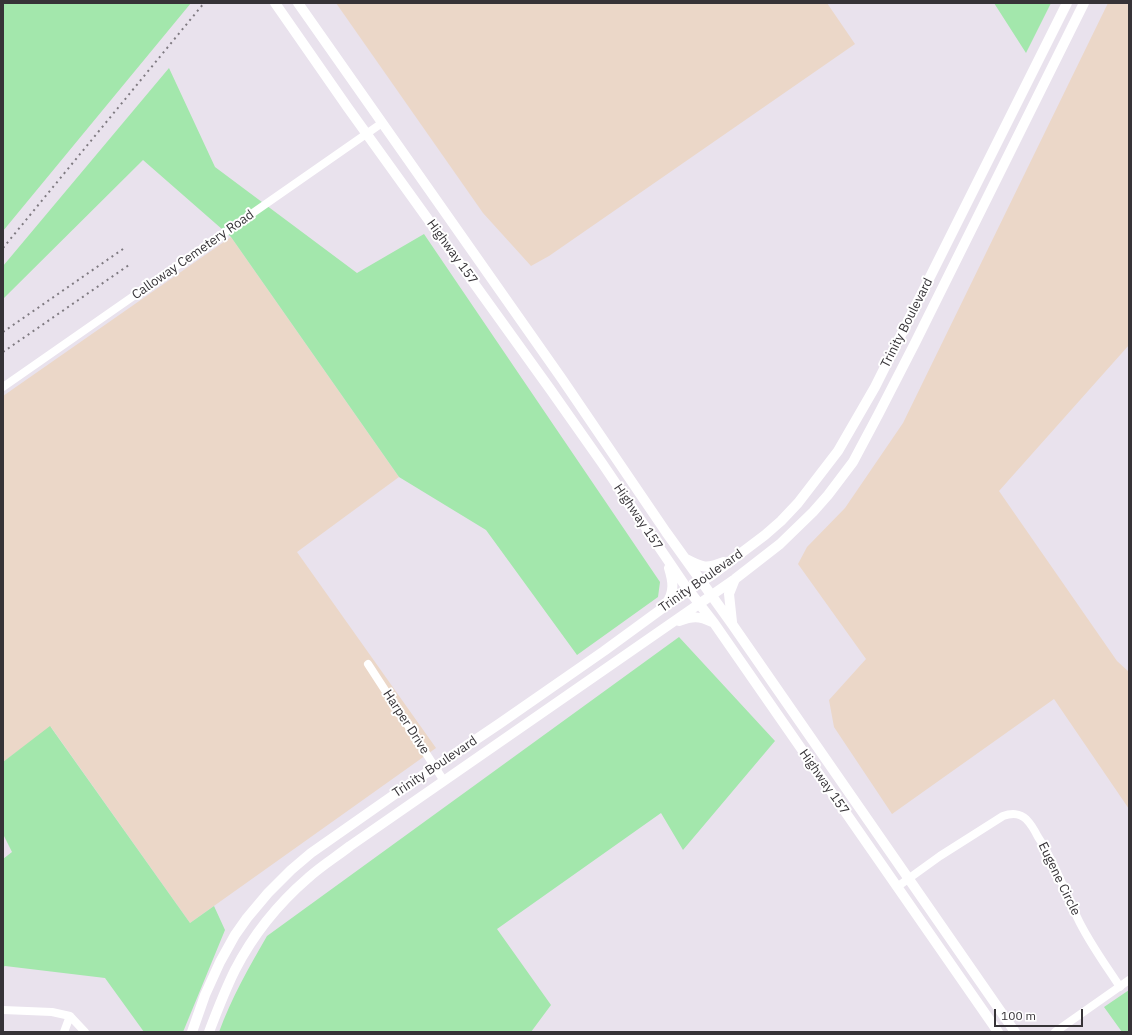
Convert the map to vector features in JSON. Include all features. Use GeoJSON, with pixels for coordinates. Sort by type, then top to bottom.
{"type":"FeatureCollection","features":[{"type":"Feature","properties":{"kind":"main road","name":"Highway 157"},"geometry":{"type":"LineString","coordinates":[[275,3],[348,108],[556,397],[667,560],[714,624],[998,1032]]}},
{"type":"Feature","properties":{"kind":"main road","name":"Highway 157"},"geometry":{"type":"LineString","coordinates":[[298,3],[568,388],[701,582],[732,624],[1015,1032]]}},
{"type":"Feature","properties":{"kind":"main road","name":"Trinity Boulevard"},"geometry":{"type":"LineString","coordinates":[[192,1032],[205,995],[220,962],[235,935],[264,898],[291,870],[311,853],[575,671],[738,556],[781,521],[811,488],[838,451],[875,387],[1067,3]]}},
{"type":"Feature","properties":{"kind":"main road","name":"Trinity Boulevard"},"geometry":{"type":"LineString","coordinates":[[209,1032],[234,971],[250,945],[263,925],[274,912],[308,878],[350,846],[444,780],[735,579],[780,544],[828,495],[853,462],[904,366],[1084,3]]}},
{"type":"Feature","properties":{"kind":"main road"},"geometry":{"type":"LineString","coordinates":[[984,170],[998,177]]}},
{"type":"Feature","properties":{"kind":"main road"},"geometry":{"type":"LineString","coordinates":[[890,358],[904,366]]}},
{"type":"Feature","properties":{"kind":"main road"},"geometry":{"type":"LineString","coordinates":[[556,397],[568,388]]}},
{"type":"Feature","properties":{"kind":"main road"},"geometry":{"type":"LineString","coordinates":[[685,558],[701,567],[712,567],[738,556]]}},
{"type":"Feature","properties":{"kind":"main road"},"geometry":{"type":"LineString","coordinates":[[663,608],[670,599],[673,581],[667,560]]}},
{"type":"Feature","properties":{"kind":"main road"},"geometry":{"type":"LineString","coordinates":[[732,624],[729,594],[735,579]]}},
{"type":"Feature","properties":{"kind":"main road"},"geometry":{"type":"LineString","coordinates":[[670,624],[688,617],[700,617],[714,624]]}},
{"type":"Feature","properties":{"kind":"main road"},"geometry":{"type":"LineString","coordinates":[[575,671],[584,684]]}},
{"type":"Feature","properties":{"kind":"street","name":"Calloway Cemetery Road"},"geometry":{"type":"LineString","coordinates":[[3,387],[382,123]]}},
{"type":"Feature","properties":{"kind":"street","name":"Harper Drive"},"geometry":{"type":"LineString","coordinates":[[368,664],[444,780]]}},
{"type":"Feature","properties":{"kind":"street","name":"Eugene Circle"},"geometry":{"type":"LineString","coordinates":[[897,887],[940,856],[1004,816],[1011,814],[1025,818],[1041,841],[1057,870],[1077,917],[1090,941],[1120,987]]}},
{"type":"Feature","properties":{"kind":"street"},"geometry":{"type":"LineString","coordinates":[[1055,1032],[1129,980]]}},
{"type":"Feature","properties":{"kind":"street"},"geometry":{"type":"LineString","coordinates":[[3,1010],[52,1012],[70,1016],[85,1032]]}},
{"type":"Feature","properties":{"kind":"street"},"geometry":{"type":"LineString","coordinates":[[64,1032],[70,1016]]}},
{"type":"Feature","properties":{"kind":"shaded area"},"geometry":{"type":"Polygon","coordinates":[[[336,3],[827,3],[855,44],[549,256],[531,266],[483,213],[336,3]]]}},
{"type":"Feature","properties":{"kind":"shaded area"},"geometry":{"type":"Polygon","coordinates":[[[1108,3],[1129,3],[1129,345],[999,491],[1117,661],[1129,672],[1129,809],[1054,699],[892,814],[834,727],[829,700],[866,659],[798,564],[807,547],[845,508],[903,423],[1108,3]]]}},
{"type":"Feature","properties":{"kind":"shaded area"},"geometry":{"type":"Polygon","coordinates":[[[231,237],[399,477],[297,552],[436,748],[190,923],[51,727],[3,762],[3,396],[231,237]]]}},
{"type":"Feature","properties":{"kind":"green space"},"geometry":{"type":"Polygon","coordinates":[[[3,3],[191,3],[3,231],[3,3]]]}},
{"type":"Feature","properties":{"kind":"green space"},"geometry":{"type":"Polygon","coordinates":[[[994,3],[1051,3],[1026,53],[994,3]]]}},
{"type":"Feature","properties":{"kind":"green space"},"geometry":{"type":"Polygon","coordinates":[[[169,68],[215,167],[357,273],[424,234],[660,582],[658,597],[577,655],[486,530],[399,477],[231,237],[143,160],[3,299],[3,266],[169,68]]]}},
{"type":"Feature","properties":{"kind":"green space"},"geometry":{"type":"Polygon","coordinates":[[[679,637],[775,741],[683,850],[661,813],[497,929],[551,1005],[531,1032],[219,1032],[247,971],[267,936],[679,637]]]}},
{"type":"Feature","properties":{"kind":"green space"},"geometry":{"type":"Polygon","coordinates":[[[50,726],[190,923],[214,906],[225,930],[183,1032],[144,1032],[105,978],[5,966],[3,967],[3,859],[12,852],[3,834],[3,762],[50,726]]]}},
{"type":"Feature","properties":{"kind":"green space"},"geometry":{"type":"Polygon","coordinates":[[[1129,990],[1129,1032],[1122,1032],[1104,1007],[1129,990]]]}},
{"type":"Feature","properties":{"kind":"railway"},"geometry":{"type":"LineString","coordinates":[[3,248],[204,3]]}},
{"type":"Feature","properties":{"kind":"railway"},"geometry":{"type":"LineString","coordinates":[[3,332],[123,249]]}},
{"type":"Feature","properties":{"kind":"railway"},"geometry":{"type":"LineString","coordinates":[[3,352],[129,265]]}}]}
